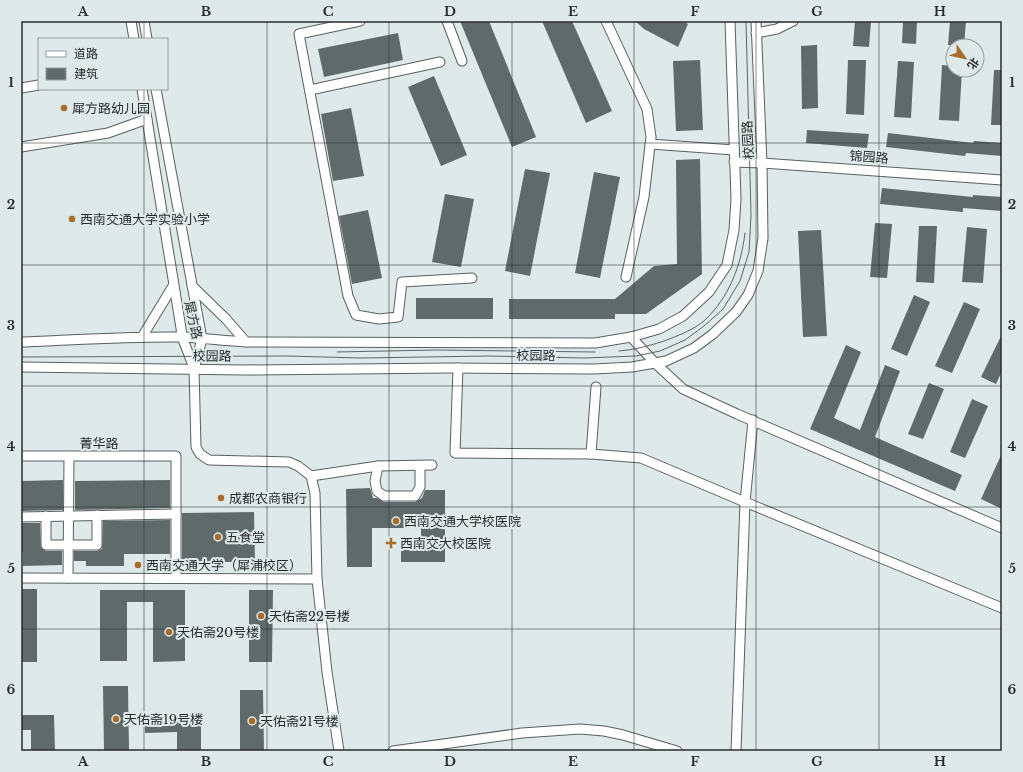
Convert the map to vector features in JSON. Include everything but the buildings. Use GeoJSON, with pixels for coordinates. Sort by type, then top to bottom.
{"type":"FeatureCollection","features":[{"type":"Feature","properties":{"kind":"street"},"geometry":{"type":"LineString","coordinates":[[131,21],[134,38]]}},
{"type":"Feature","properties":{"kind":"street"},"geometry":{"type":"LineString","coordinates":[[144,21],[147,38]]}},
{"type":"Feature","properties":{"kind":"street"},"geometry":{"type":"LineString","coordinates":[[360,21],[299,34],[348,296],[356,315],[379,319],[398,317],[402,282],[472,278]]}},
{"type":"Feature","properties":{"kind":"street"},"geometry":{"type":"LineString","coordinates":[[447,21],[462,61]]}},
{"type":"Feature","properties":{"kind":"street"},"geometry":{"type":"LineString","coordinates":[[606,21],[647,109],[651,137],[644,197],[626,277]]}},
{"type":"Feature","properties":{"kind":"street","name":"校园路"},"geometry":{"type":"LineString","coordinates":[[21,342],[142,337],[182,337],[246,342],[595,343],[632,337],[659,329],[683,316],[709,292],[727,265],[734,230],[736,199],[730,21]]}},
{"type":"Feature","properties":{"kind":"street","name":"校园路"},"geometry":{"type":"LineString","coordinates":[[21,366],[243,370],[458,368],[594,369],[632,367],[666,361],[694,348],[714,334],[736,312],[748,295],[758,271],[763,238],[762,163],[756,21]]}},
{"type":"Feature","properties":{"kind":"street"},"geometry":{"type":"LineString","coordinates":[[756,33],[777,29],[793,21]]}},
{"type":"Feature","properties":{"kind":"street"},"geometry":{"type":"LineString","coordinates":[[310,90],[440,62]]}},
{"type":"Feature","properties":{"kind":"street"},"geometry":{"type":"LineString","coordinates":[[21,88],[38,85]]}},
{"type":"Feature","properties":{"kind":"street","name":"犀方路"},"geometry":{"type":"LineString","coordinates":[[142,90],[182,337],[194,369]]}},
{"type":"Feature","properties":{"kind":"street","name":"犀方路"},"geometry":{"type":"LineString","coordinates":[[156,90],[202,339],[194,369]]}},
{"type":"Feature","properties":{"kind":"street"},"geometry":{"type":"LineString","coordinates":[[21,147],[108,133],[147,119]]}},
{"type":"Feature","properties":{"kind":"street"},"geometry":{"type":"LineString","coordinates":[[650,144],[734,150]]}},
{"type":"Feature","properties":{"kind":"street","name":"锦园路"},"geometry":{"type":"LineString","coordinates":[[734,162],[1002,180]]}},
{"type":"Feature","properties":{"kind":"street"},"geometry":{"type":"LineString","coordinates":[[142,337],[173,286]]}},
{"type":"Feature","properties":{"kind":"street"},"geometry":{"type":"LineString","coordinates":[[192,286],[226,319],[246,342]]}},
{"type":"Feature","properties":{"kind":"street"},"geometry":{"type":"LineString","coordinates":[[632,337],[655,363],[683,389],[1002,528]]}},
{"type":"Feature","properties":{"kind":"street"},"geometry":{"type":"LineString","coordinates":[[458,368],[456,453],[591,454],[641,458],[1002,608]]}},
{"type":"Feature","properties":{"kind":"street"},"geometry":{"type":"LineString","coordinates":[[194,369],[195,443],[200,454],[209,460],[289,462],[298,466],[311,476],[315,493],[317,579],[327,672],[339,751]]}},
{"type":"Feature","properties":{"kind":"street"},"geometry":{"type":"LineString","coordinates":[[591,454],[596,387]]}},
{"type":"Feature","properties":{"kind":"street"},"geometry":{"type":"LineString","coordinates":[[736,751],[745,502],[753,420]]}},
{"type":"Feature","properties":{"kind":"street","name":"菁华路"},"geometry":{"type":"LineString","coordinates":[[21,456],[176,456],[176,514]]}},
{"type":"Feature","properties":{"kind":"street"},"geometry":{"type":"LineString","coordinates":[[68,456],[68,578]]}},
{"type":"Feature","properties":{"kind":"street"},"geometry":{"type":"LineString","coordinates":[[311,476],[378,466],[432,465]]}},
{"type":"Feature","properties":{"kind":"street"},"geometry":{"type":"LineString","coordinates":[[378,466],[375,480],[377,491],[384,496],[415,496],[420,487],[420,466]]}},
{"type":"Feature","properties":{"kind":"street"},"geometry":{"type":"LineString","coordinates":[[21,517],[176,514],[176,578]]}},
{"type":"Feature","properties":{"kind":"street"},"geometry":{"type":"LineString","coordinates":[[46,516],[46,545],[97,545],[97,515]]}},
{"type":"Feature","properties":{"kind":"street"},"geometry":{"type":"LineString","coordinates":[[21,578],[317,579]]}},
{"type":"Feature","properties":{"kind":"street"},"geometry":{"type":"LineString","coordinates":[[393,751],[522,733],[580,730],[604,731],[623,735],[677,751]]}},
{"type":"Feature","properties":{"kind":"tram line"},"geometry":{"type":"LineString","coordinates":[[21,357],[287,356],[361,358],[488,356],[584,358],[636,356],[660,351],[685,340],[723,309],[740,281],[749,252],[751,215],[746,21]]}},
{"type":"Feature","properties":{"kind":"tram line"},"geometry":{"type":"LineString","coordinates":[[619,351],[635,349],[661,342],[701,324],[721,301],[727,291],[737,269],[745,233]]}},
{"type":"Feature","properties":{"kind":"tram line"},"geometry":{"type":"LineString","coordinates":[[337,352],[436,350],[595,352]]}},
{"type":"Feature","properties":{"kind":"place","name":"犀方路幼儿园"},"geometry":{"type":"Point","coordinates":[64,108]}},
{"type":"Feature","properties":{"kind":"place","name":"西南交通大学实验小学"},"geometry":{"type":"Point","coordinates":[72,219]}},
{"type":"Feature","properties":{"kind":"place","name":"成都农商银行"},"geometry":{"type":"Point","coordinates":[221,498]}},
{"type":"Feature","properties":{"kind":"place","name":"西南交通大学校医院"},"geometry":{"type":"Point","coordinates":[396,521]}},
{"type":"Feature","properties":{"kind":"place","name":"五食堂"},"geometry":{"type":"Point","coordinates":[218,537]}},
{"type":"Feature","properties":{"kind":"place","name":"西南交大校医院"},"geometry":{"type":"Point","coordinates":[391,543]}},
{"type":"Feature","properties":{"kind":"place","name":"西南交通大学（犀浦校区）"},"geometry":{"type":"Point","coordinates":[138,565]}},
{"type":"Feature","properties":{"kind":"place","name":"天佑斋22号楼"},"geometry":{"type":"Point","coordinates":[261,616]}},
{"type":"Feature","properties":{"kind":"place","name":"天佑斋20号楼"},"geometry":{"type":"Point","coordinates":[169,632]}},
{"type":"Feature","properties":{"kind":"place","name":"天佑斋19号楼"},"geometry":{"type":"Point","coordinates":[116,719]}},
{"type":"Feature","properties":{"kind":"place","name":"天佑斋21号楼"},"geometry":{"type":"Point","coordinates":[252,721]}}]}
